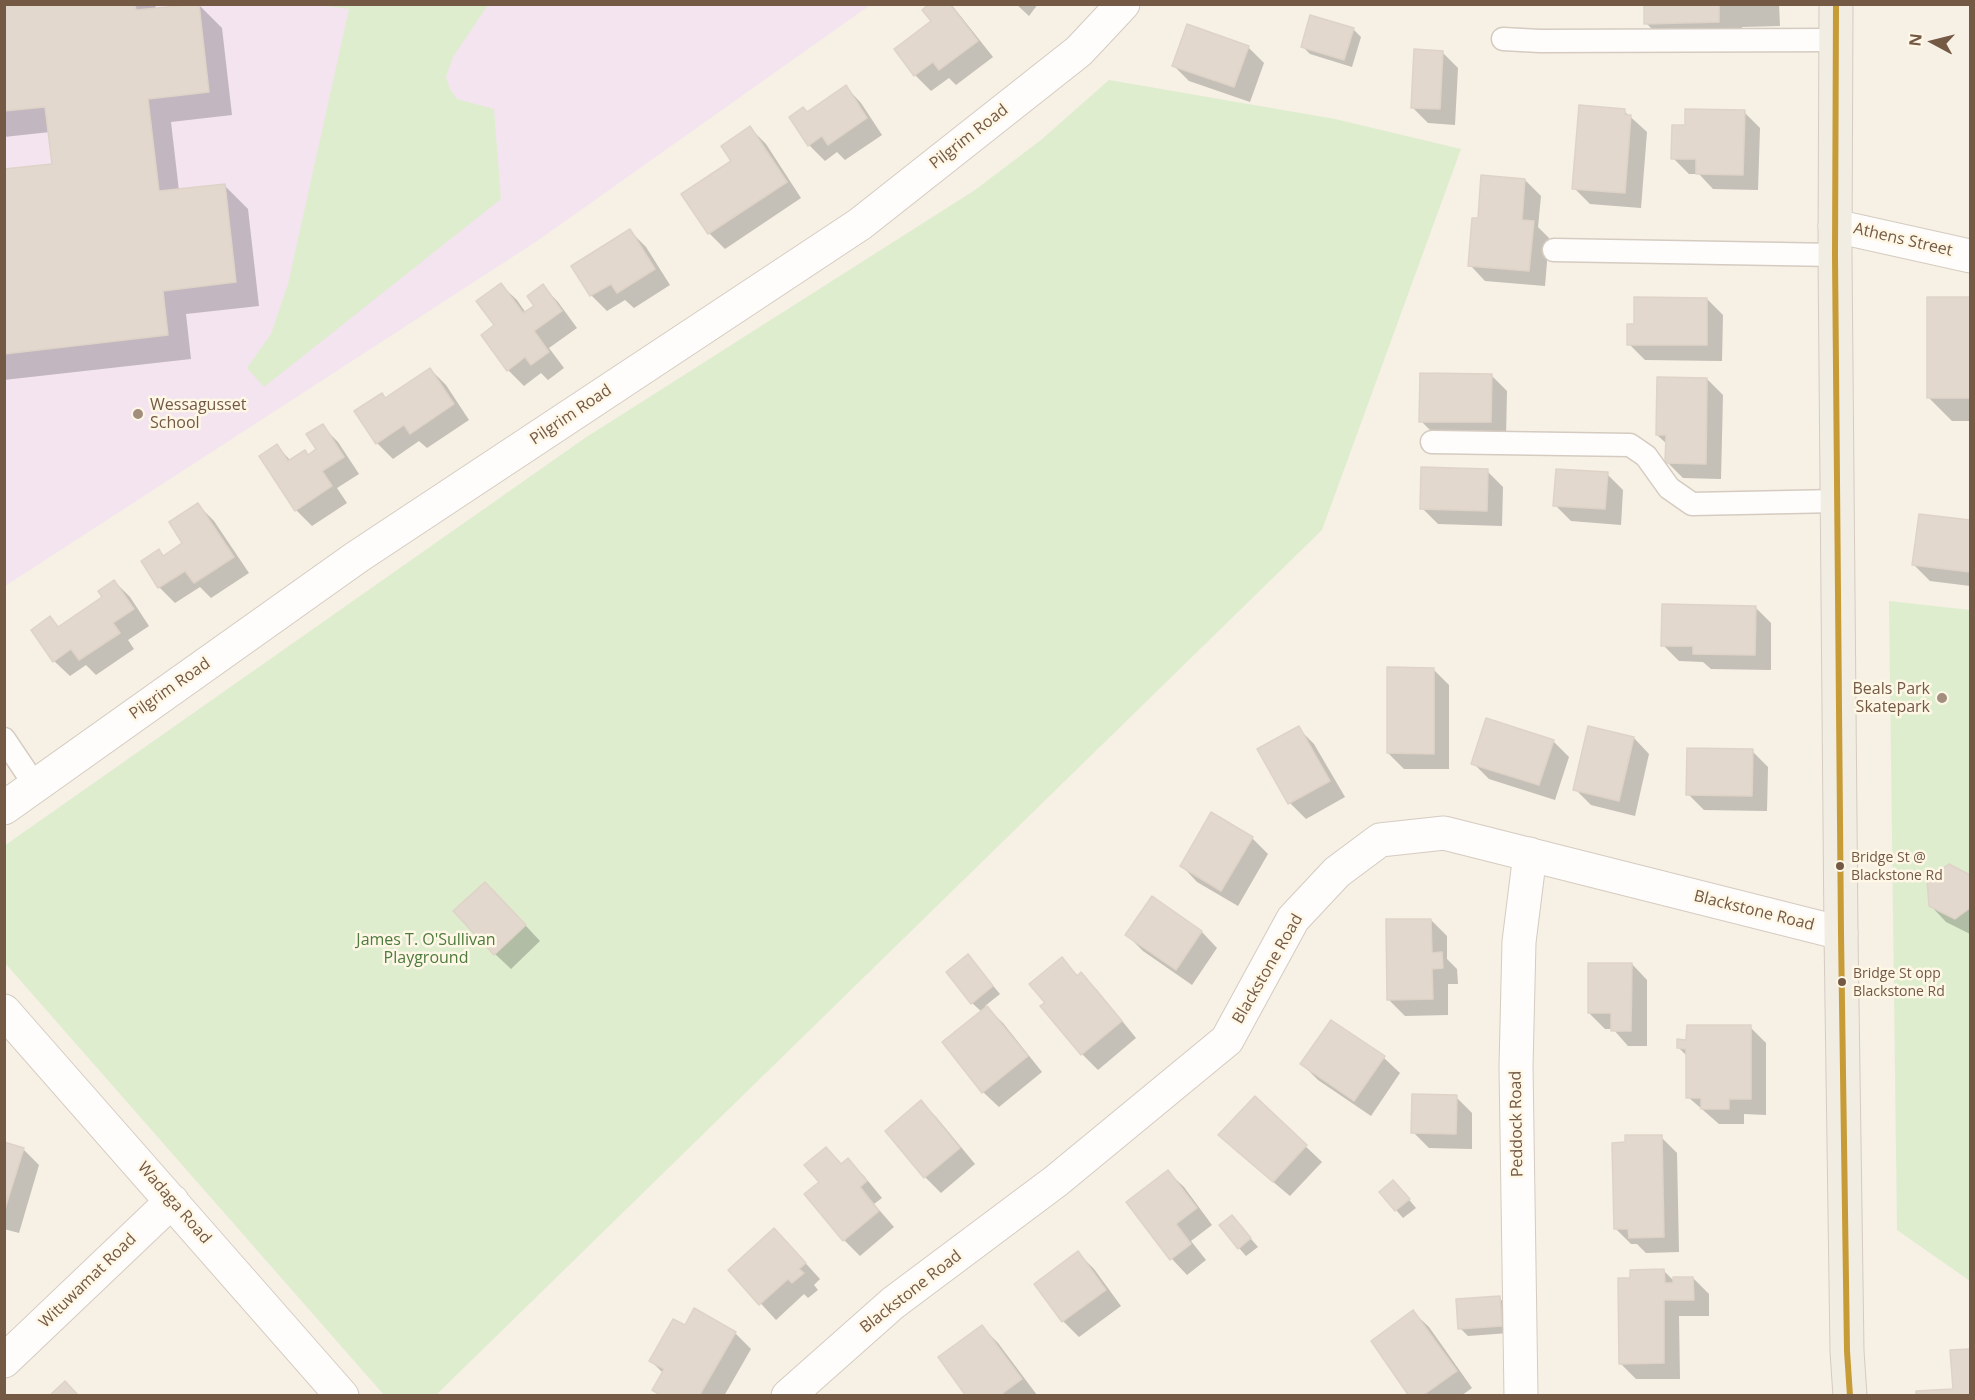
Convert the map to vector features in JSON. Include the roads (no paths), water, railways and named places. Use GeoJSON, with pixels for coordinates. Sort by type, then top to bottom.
{"type":"FeatureCollection","features":[{"type":"Feature","properties":{"kind":"main road"},"geometry":{"type":"LineString","coordinates":[[1836,4],[1835,240],[1841,933],[1847,1340],[1850,1395]]}},
{"type":"Feature","properties":{"kind":"street","name":"Pilgrim Road"},"geometry":{"type":"LineString","coordinates":[[4,808],[357,557],[860,224],[1079,51],[1123,4]]}},
{"type":"Feature","properties":{"kind":"street","name":"Athens Street"},"geometry":{"type":"LineString","coordinates":[[1835,240],[1971,256]]}},
{"type":"Feature","properties":{"kind":"street","name":"Blackstone Road"},"geometry":{"type":"LineString","coordinates":[[788,1395],[894,1303],[1056,1181],[1227,1040],[1293,919],[1337,873],[1380,840],[1444,833],[1841,933]]}},
{"type":"Feature","properties":{"kind":"street","name":"Peddock Road"},"geometry":{"type":"LineString","coordinates":[[1521,1395],[1516,1066],[1519,942],[1530,854]]}},
{"type":"Feature","properties":{"kind":"street","name":"Wadaga Road"},"geometry":{"type":"LineString","coordinates":[[5,1013],[342,1395]]}},
{"type":"Feature","properties":{"kind":"street","name":"Wituwamat Road"},"geometry":{"type":"LineString","coordinates":[[4,1360],[172,1201]]}},
{"type":"Feature","properties":{"kind":"lane"},"geometry":{"type":"LineString","coordinates":[[1503,39],[1540,41],[1835,40]]}},
{"type":"Feature","properties":{"kind":"lane"},"geometry":{"type":"LineString","coordinates":[[1554,250],[1835,240]]}},
{"type":"Feature","properties":{"kind":"lane"},"geometry":{"type":"LineString","coordinates":[[1432,442],[1630,446],[1646,456],[1669,488],[1692,504],[1837,501]]}},
{"type":"Feature","properties":{"kind":"lane"},"geometry":{"type":"LineString","coordinates":[[4,739],[35,785]]}},
{"type":"Feature","properties":{"kind":"place","name":"Wessagusset School"},"geometry":{"type":"Point","coordinates":[138,414]}},
{"type":"Feature","properties":{"kind":"place","name":"Beals Park Skatepark"},"geometry":{"type":"Point","coordinates":[1942,698]}},
{"type":"Feature","properties":{"kind":"place","name":"Bridge St @ Blackstone Rd"},"geometry":{"type":"Point","coordinates":[1840,866]}},
{"type":"Feature","properties":{"kind":"place","name":"Bridge St opp Blackstone Rd"},"geometry":{"type":"Point","coordinates":[1842,982]}},
{"type":"Feature","properties":{"kind":"park label","name":"James T. O'Sullivan Playground"},"geometry":{"type":"Point","coordinates":[426,949]}}]}
